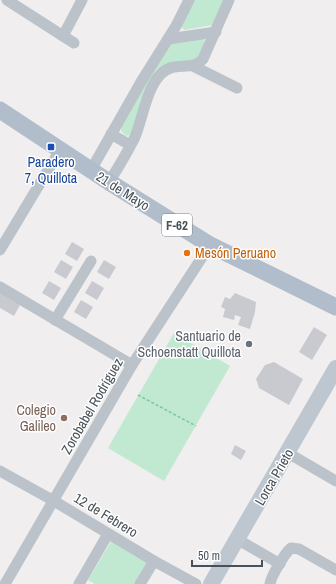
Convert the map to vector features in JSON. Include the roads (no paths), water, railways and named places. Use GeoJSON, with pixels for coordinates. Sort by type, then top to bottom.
{"type":"FeatureCollection","features":[{"type":"Feature","properties":{"kind":"main road","name":"21 de Mayo"},"geometry":{"type":"LineString","coordinates":[[0,110],[109,182],[210,245],[336,307]]}},
{"type":"Feature","properties":{"kind":"main road","name":"Lorca Prieto"},"geometry":{"type":"LineString","coordinates":[[211,584],[336,368]]}},
{"type":"Feature","properties":{"kind":"street"},"geometry":{"type":"LineString","coordinates":[[7,0],[74,43]]}},
{"type":"Feature","properties":{"kind":"street"},"geometry":{"type":"LineString","coordinates":[[63,36],[82,0]]}},
{"type":"Feature","properties":{"kind":"street"},"geometry":{"type":"LineString","coordinates":[[91,170],[141,82],[168,39],[189,0]]}},
{"type":"Feature","properties":{"kind":"street"},"geometry":{"type":"LineString","coordinates":[[193,66],[199,64],[203,59],[229,0]]}},
{"type":"Feature","properties":{"kind":"street"},"geometry":{"type":"LineString","coordinates":[[168,39],[216,32]]}},
{"type":"Feature","properties":{"kind":"street"},"geometry":{"type":"LineString","coordinates":[[109,182],[135,137],[155,81],[165,70],[179,65],[193,66],[237,88]]}},
{"type":"Feature","properties":{"kind":"street"},"geometry":{"type":"LineString","coordinates":[[111,134],[130,145]]}},
{"type":"Feature","properties":{"kind":"street"},"geometry":{"type":"LineString","coordinates":[[0,250],[60,150]]}},
{"type":"Feature","properties":{"kind":"street","name":"Zorobabel Rodríguez"},"geometry":{"type":"LineString","coordinates":[[5,584],[132,365],[210,245]]}},
{"type":"Feature","properties":{"kind":"street"},"geometry":{"type":"LineString","coordinates":[[55,320],[91,261]]}},
{"type":"Feature","properties":{"kind":"street"},"geometry":{"type":"LineString","coordinates":[[0,287],[132,365]]}},
{"type":"Feature","properties":{"kind":"street"},"geometry":{"type":"LineString","coordinates":[[288,453],[336,481]]}},
{"type":"Feature","properties":{"kind":"street","name":"12 de Febrero"},"geometry":{"type":"LineString","coordinates":[[0,470],[154,561],[196,584]]}},
{"type":"Feature","properties":{"kind":"street"},"geometry":{"type":"LineString","coordinates":[[80,584],[108,534]]}},
{"type":"Feature","properties":{"kind":"street"},"geometry":{"type":"LineString","coordinates":[[237,539],[280,564]]}},
{"type":"Feature","properties":{"kind":"street"},"geometry":{"type":"LineString","coordinates":[[270,584],[270,581],[288,551],[295,548],[336,570]]}},
{"type":"Feature","properties":{"kind":"street"},"geometry":{"type":"LineString","coordinates":[[140,584],[154,561]]}},
{"type":"Feature","properties":{"kind":"place","name":"Paradero 7, Quillota"},"geometry":{"type":"Point","coordinates":[51,147]}},
{"type":"Feature","properties":{"kind":"place","name":"Mesón Peruano"},"geometry":{"type":"Point","coordinates":[187,253]}},
{"type":"Feature","properties":{"kind":"place","name":"Santuario de Schoenstatt Quillota"},"geometry":{"type":"Point","coordinates":[249,344]}},
{"type":"Feature","properties":{"kind":"place","name":"Colegio Galileo"},"geometry":{"type":"Point","coordinates":[64,418]}}]}
